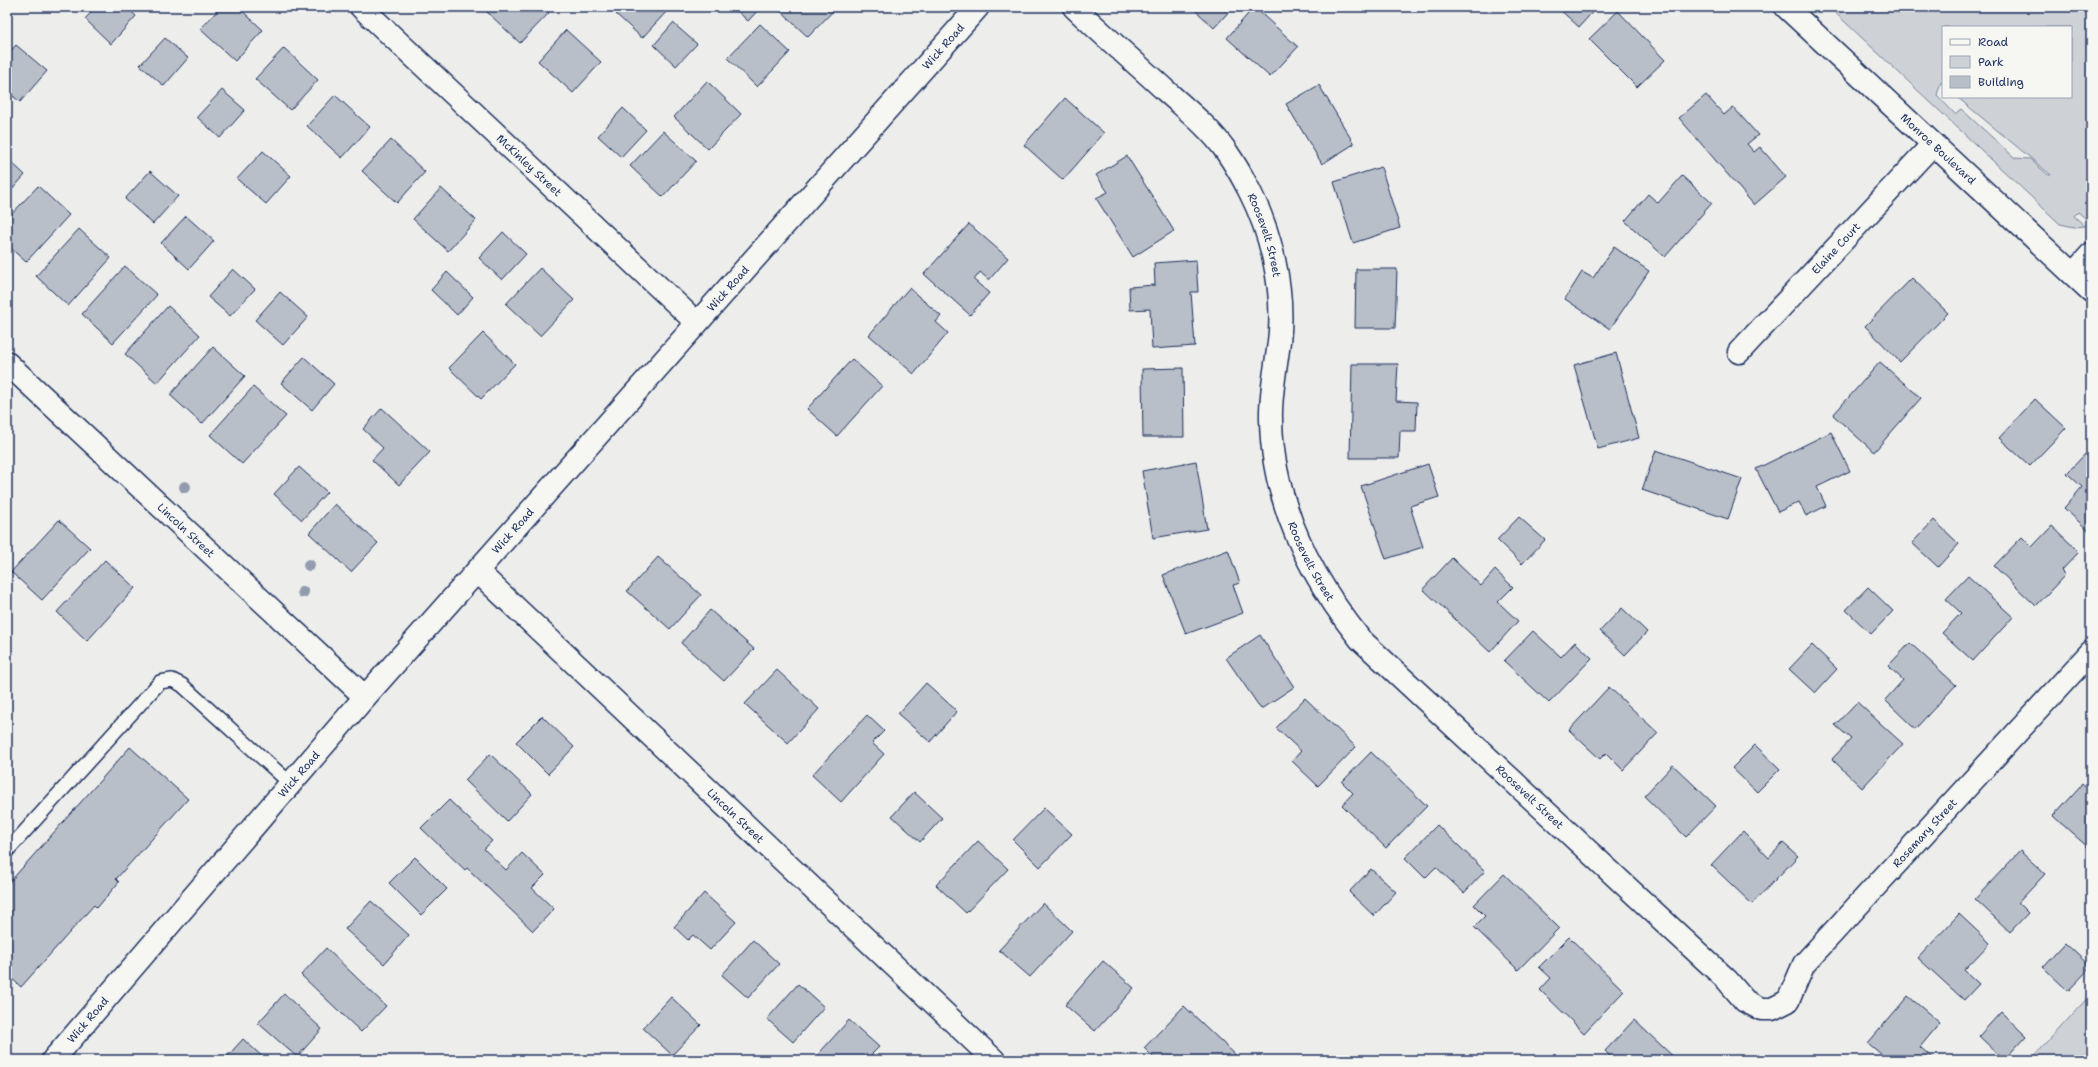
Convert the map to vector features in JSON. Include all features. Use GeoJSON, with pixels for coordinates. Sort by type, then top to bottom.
{"type":"FeatureCollection","features":[{"type":"Feature","properties":{"kind":"street","name":"McKinley Street"},"geometry":{"type":"LineString","coordinates":[[361,7],[697,322]]}},
{"type":"Feature","properties":{"kind":"street","name":"Wick Road"},"geometry":{"type":"LineString","coordinates":[[53,1060],[365,697],[978,7]]}},
{"type":"Feature","properties":{"kind":"street","name":"Roosevelt Street"},"geometry":{"type":"LineString","coordinates":[[1074,7],[1204,125],[1226,150],[1250,193],[1268,240],[1278,289],[1280,329],[1270,416],[1272,446],[1277,476],[1288,513],[1301,547],[1337,610],[1360,639],[1721,975],[1745,1001],[1761,1009]]}},
{"type":"Feature","properties":{"kind":"street","name":"Monroe Boulevard"},"geometry":{"type":"LineString","coordinates":[[1786,7],[2091,291]]}},
{"type":"Feature","properties":{"kind":"street","name":"Elaine Court"},"geometry":{"type":"LineString","coordinates":[[1739,352],[1933,144]]}},
{"type":"Feature","properties":{"kind":"street"},"geometry":{"type":"LineString","coordinates":[[2073,274],[2091,254]]}},
{"type":"Feature","properties":{"kind":"street","name":"Lincoln Street"},"geometry":{"type":"LineString","coordinates":[[7,363],[365,697]]}},
{"type":"Feature","properties":{"kind":"street","name":"Lincoln Street"},"geometry":{"type":"LineString","coordinates":[[477,571],[994,1060]]}},
{"type":"Feature","properties":{"kind":"street","name":"Rosemary Street"},"geometry":{"type":"LineString","coordinates":[[1761,1009],[1772,1009],[1788,1001],[1804,964],[2091,652]]}},
{"type":"Feature","properties":{"kind":"lane"},"geometry":{"type":"LineString","coordinates":[[7,851],[160,682],[172,680],[182,685],[291,784]]}},
{"type":"Feature","properties":{"kind":"green space"},"geometry":{"type":"Polygon","coordinates":[[[1829,7],[2091,7],[2091,223],[2078,212],[2074,216],[2085,226],[2074,227],[2060,224],[1829,7]],[[1942,26],[1942,83],[1941,82],[1937,95],[1955,114],[1961,109],[2015,158],[2030,159],[2048,175],[2051,175],[1958,98],[2072,98],[2072,26],[1942,26]]]}},
{"type":"Feature","properties":{"kind":"green space"},"geometry":{"type":"Polygon","coordinates":[[[2091,994],[2091,1060],[2031,1060],[2091,994]]]}},
{"type":"Feature","properties":{"kind":"building"},"geometry":{"type":"Polygon","coordinates":[[[96,7],[127,7],[136,16],[111,44],[85,19],[96,7]]]}},
{"type":"Feature","properties":{"kind":"building"},"geometry":{"type":"Polygon","coordinates":[[[221,7],[238,7],[263,30],[235,61],[200,29],[221,7]]]}},
{"type":"Feature","properties":{"kind":"building"},"geometry":{"type":"Polygon","coordinates":[[[490,7],[543,7],[549,13],[520,43],[486,11],[490,7]]]}},
{"type":"Feature","properties":{"kind":"building"},"geometry":{"type":"Polygon","coordinates":[[[622,7],[664,7],[668,10],[642,38],[616,14],[622,7]]]}},
{"type":"Feature","properties":{"kind":"building"},"geometry":{"type":"Polygon","coordinates":[[[733,7],[761,7],[748,21],[733,7]]]}},
{"type":"Feature","properties":{"kind":"building"},"geometry":{"type":"Polygon","coordinates":[[[776,7],[837,7],[808,37],[776,7]]]}},
{"type":"Feature","properties":{"kind":"building"},"geometry":{"type":"Polygon","coordinates":[[[1192,7],[1233,7],[1214,28],[1192,7]]]}},
{"type":"Feature","properties":{"kind":"building"},"geometry":{"type":"Polygon","coordinates":[[[1254,7],[1298,47],[1270,77],[1227,38],[1254,7]]]}},
{"type":"Feature","properties":{"kind":"building"},"geometry":{"type":"Polygon","coordinates":[[[1557,7],[1597,7],[1579,27],[1557,7]]]}},
{"type":"Feature","properties":{"kind":"building"},"geometry":{"type":"Polygon","coordinates":[[[1618,11],[1665,60],[1637,87],[1589,39],[1618,11]]]}},
{"type":"Feature","properties":{"kind":"building"},"geometry":{"type":"Polygon","coordinates":[[[673,23],[697,44],[676,66],[654,45],[673,23]]]}},
{"type":"Feature","properties":{"kind":"building"},"geometry":{"type":"Polygon","coordinates":[[[760,24],[790,52],[757,87],[727,58],[760,24]]]}},
{"type":"Feature","properties":{"kind":"building"},"geometry":{"type":"Polygon","coordinates":[[[566,30],[601,62],[573,93],[538,61],[566,30]]]}},
{"type":"Feature","properties":{"kind":"building"},"geometry":{"type":"Polygon","coordinates":[[[165,38],[188,58],[164,86],[140,65],[165,38]]]}},
{"type":"Feature","properties":{"kind":"building"},"geometry":{"type":"Polygon","coordinates":[[[16,45],[47,71],[20,102],[7,91],[7,55],[16,45]]]}},
{"type":"Feature","properties":{"kind":"building"},"geometry":{"type":"Polygon","coordinates":[[[284,48],[318,80],[290,110],[255,79],[284,48]]]}},
{"type":"Feature","properties":{"kind":"building"},"geometry":{"type":"Polygon","coordinates":[[[707,81],[741,114],[708,149],[674,117],[707,81]]]}},
{"type":"Feature","properties":{"kind":"building"},"geometry":{"type":"Polygon","coordinates":[[[1319,85],[1354,144],[1322,164],[1286,104],[1319,85]]]}},
{"type":"Feature","properties":{"kind":"building"},"geometry":{"type":"Polygon","coordinates":[[[222,90],[245,110],[220,138],[197,117],[222,90]]]}},
{"type":"Feature","properties":{"kind":"building"},"geometry":{"type":"Polygon","coordinates":[[[335,95],[370,127],[342,158],[307,126],[335,95]]]}},
{"type":"Feature","properties":{"kind":"building"},"geometry":{"type":"Polygon","coordinates":[[[1706,95],[1724,115],[1733,107],[1758,135],[1747,144],[1754,152],[1760,147],[1786,177],[1754,205],[1679,118],[1706,95]]]}},
{"type":"Feature","properties":{"kind":"building"},"geometry":{"type":"Polygon","coordinates":[[[1065,98],[1104,133],[1063,180],[1024,145],[1065,98]]]}},
{"type":"Feature","properties":{"kind":"building"},"geometry":{"type":"Polygon","coordinates":[[[623,108],[646,130],[621,157],[598,136],[623,108]]]}},
{"type":"Feature","properties":{"kind":"building"},"geometry":{"type":"Polygon","coordinates":[[[663,131],[696,161],[663,197],[630,166],[663,131]]]}},
{"type":"Feature","properties":{"kind":"building"},"geometry":{"type":"Polygon","coordinates":[[[391,140],[425,172],[397,203],[362,171],[391,140]]]}},
{"type":"Feature","properties":{"kind":"building"},"geometry":{"type":"Polygon","coordinates":[[[263,151],[291,176],[266,204],[237,179],[263,151]]]}},
{"type":"Feature","properties":{"kind":"building"},"geometry":{"type":"Polygon","coordinates":[[[1127,156],[1174,231],[1133,257],[1096,198],[1108,192],[1096,175],[1127,156]]]}},
{"type":"Feature","properties":{"kind":"building"},"geometry":{"type":"Polygon","coordinates":[[[7,158],[25,175],[7,195],[7,158]]]}},
{"type":"Feature","properties":{"kind":"building"},"geometry":{"type":"Polygon","coordinates":[[[1381,167],[1400,228],[1353,243],[1334,182],[1381,167]]]}},
{"type":"Feature","properties":{"kind":"building"},"geometry":{"type":"Polygon","coordinates":[[[150,171],[178,196],[153,224],[125,199],[150,171]]]}},
{"type":"Feature","properties":{"kind":"building"},"geometry":{"type":"Polygon","coordinates":[[[1682,176],[1712,203],[1665,257],[1625,221],[1648,194],[1658,203],[1682,176]]]}},
{"type":"Feature","properties":{"kind":"building"},"geometry":{"type":"Polygon","coordinates":[[[38,186],[69,215],[26,262],[7,245],[7,219],[38,186]]]}},
{"type":"Feature","properties":{"kind":"building"},"geometry":{"type":"Polygon","coordinates":[[[441,188],[476,220],[448,251],[413,219],[441,188]]]}},
{"type":"Feature","properties":{"kind":"building"},"geometry":{"type":"Polygon","coordinates":[[[186,216],[214,241],[189,269],[161,243],[186,216]]]}},
{"type":"Feature","properties":{"kind":"building"},"geometry":{"type":"Polygon","coordinates":[[[969,224],[1008,258],[989,280],[980,272],[974,280],[989,293],[970,315],[924,274],[969,224]]]}},
{"type":"Feature","properties":{"kind":"building"},"geometry":{"type":"Polygon","coordinates":[[[79,229],[111,258],[68,306],[36,276],[79,229]]]}},
{"type":"Feature","properties":{"kind":"building"},"geometry":{"type":"Polygon","coordinates":[[[503,232],[526,254],[502,280],[479,258],[503,232]]]}},
{"type":"Feature","properties":{"kind":"building"},"geometry":{"type":"Polygon","coordinates":[[[1614,247],[1649,271],[1610,329],[1565,299],[1582,272],[1593,278],[1614,247]]]}},
{"type":"Feature","properties":{"kind":"building"},"geometry":{"type":"Polygon","coordinates":[[[1196,260],[1198,292],[1191,292],[1195,346],[1152,349],[1150,309],[1130,310],[1129,287],[1155,285],[1154,263],[1196,260]]]}},
{"type":"Feature","properties":{"kind":"building"},"geometry":{"type":"Polygon","coordinates":[[[125,266],[157,295],[113,343],[82,314],[125,266]]]}},
{"type":"Feature","properties":{"kind":"building"},"geometry":{"type":"Polygon","coordinates":[[[540,268],[574,300],[540,336],[506,304],[540,268]]]}},
{"type":"Feature","properties":{"kind":"building"},"geometry":{"type":"Polygon","coordinates":[[[233,269],[255,289],[230,316],[208,297],[233,269]]]}},
{"type":"Feature","properties":{"kind":"building"},"geometry":{"type":"Polygon","coordinates":[[[1356,269],[1397,269],[1395,328],[1355,328],[1356,269]]]}},
{"type":"Feature","properties":{"kind":"building"},"geometry":{"type":"Polygon","coordinates":[[[447,272],[473,297],[457,315],[431,290],[447,272]]]}},
{"type":"Feature","properties":{"kind":"building"},"geometry":{"type":"Polygon","coordinates":[[[1912,278],[1948,313],[1900,362],[1865,326],[1912,278]]]}},
{"type":"Feature","properties":{"kind":"building"},"geometry":{"type":"Polygon","coordinates":[[[909,288],[941,316],[936,322],[948,333],[914,374],[869,335],[909,288]]]}},
{"type":"Feature","properties":{"kind":"building"},"geometry":{"type":"Polygon","coordinates":[[[280,292],[308,317],[283,345],[255,320],[280,292]]]}},
{"type":"Feature","properties":{"kind":"building"},"geometry":{"type":"Polygon","coordinates":[[[168,306],[200,335],[157,383],[125,354],[168,306]]]}},
{"type":"Feature","properties":{"kind":"building"},"geometry":{"type":"Polygon","coordinates":[[[483,333],[515,364],[481,399],[449,368],[483,333]]]}},
{"type":"Feature","properties":{"kind":"building"},"geometry":{"type":"Polygon","coordinates":[[[213,347],[245,376],[202,424],[170,395],[213,347]]]}},
{"type":"Feature","properties":{"kind":"building"},"geometry":{"type":"Polygon","coordinates":[[[1616,353],[1639,438],[1598,449],[1574,365],[1616,353]]]}},
{"type":"Feature","properties":{"kind":"building"},"geometry":{"type":"Polygon","coordinates":[[[304,357],[334,384],[312,410],[281,383],[304,357]]]}},
{"type":"Feature","properties":{"kind":"building"},"geometry":{"type":"Polygon","coordinates":[[[852,359],[882,386],[837,436],[807,409],[852,359]]]}},
{"type":"Feature","properties":{"kind":"building"},"geometry":{"type":"Polygon","coordinates":[[[1880,362],[1921,398],[1874,452],[1833,415],[1880,362]]]}},
{"type":"Feature","properties":{"kind":"building"},"geometry":{"type":"Polygon","coordinates":[[[1352,364],[1398,364],[1396,401],[1417,402],[1416,431],[1400,431],[1399,458],[1350,458],[1352,364]]]}},
{"type":"Feature","properties":{"kind":"building"},"geometry":{"type":"Polygon","coordinates":[[[1183,368],[1184,437],[1143,437],[1142,369],[1183,368]]]}},
{"type":"Feature","properties":{"kind":"building"},"geometry":{"type":"Polygon","coordinates":[[[253,387],[286,416],[242,464],[210,435],[253,387]]]}},
{"type":"Feature","properties":{"kind":"building"},"geometry":{"type":"Polygon","coordinates":[[[2035,399],[2066,428],[2030,466],[1999,438],[2035,399]]]}},
{"type":"Feature","properties":{"kind":"building"},"geometry":{"type":"Polygon","coordinates":[[[382,408],[430,452],[399,485],[372,460],[383,448],[363,429],[382,408]]]}},
{"type":"Feature","properties":{"kind":"building"},"geometry":{"type":"Polygon","coordinates":[[[1831,432],[1850,471],[1817,487],[1826,506],[1806,516],[1799,502],[1778,512],[1756,469],[1831,432]]]}},
{"type":"Feature","properties":{"kind":"building"},"geometry":{"type":"Polygon","coordinates":[[[1656,450],[1742,479],[1728,519],[1642,490],[1656,450]]]}},
{"type":"Feature","properties":{"kind":"building"},"geometry":{"type":"Polygon","coordinates":[[[2089,450],[2091,452],[2091,533],[2064,508],[2082,487],[2067,473],[2089,450]]]}},
{"type":"Feature","properties":{"kind":"building"},"geometry":{"type":"Polygon","coordinates":[[[1196,461],[1207,529],[1153,538],[1142,471],[1196,461]]]}},
{"type":"Feature","properties":{"kind":"building"},"geometry":{"type":"Polygon","coordinates":[[[1428,464],[1439,497],[1410,506],[1423,547],[1386,559],[1361,486],[1428,464]]]}},
{"type":"Feature","properties":{"kind":"building"},"geometry":{"type":"Polygon","coordinates":[[[299,467],[327,492],[302,520],[274,494],[299,467]]]}},
{"type":"Feature","properties":{"kind":"building"},"geometry":{"type":"Polygon","coordinates":[[[335,504],[378,543],[351,572],[309,533],[335,504]]]}},
{"type":"Feature","properties":{"kind":"building"},"geometry":{"type":"Polygon","coordinates":[[[1519,517],[1545,540],[1522,564],[1497,540],[1519,517]]]}},
{"type":"Feature","properties":{"kind":"building"},"geometry":{"type":"Polygon","coordinates":[[[59,520],[90,548],[42,600],[11,572],[59,520]]]}},
{"type":"Feature","properties":{"kind":"building"},"geometry":{"type":"Polygon","coordinates":[[[1934,520],[1959,544],[1938,567],[1912,543],[1934,520]]]}},
{"type":"Feature","properties":{"kind":"building"},"geometry":{"type":"Polygon","coordinates":[[[2052,526],[2079,552],[2061,571],[2065,575],[2036,606],[1994,566],[2022,537],[2032,547],[2052,526]]]}},
{"type":"Feature","properties":{"kind":"building"},"geometry":{"type":"Polygon","coordinates":[[[1228,550],[1240,583],[1233,585],[1243,613],[1186,634],[1163,575],[1228,550]]]}},
{"type":"Feature","properties":{"kind":"building"},"geometry":{"type":"Polygon","coordinates":[[[658,557],[701,595],[670,629],[627,591],[658,557]]]}},
{"type":"Feature","properties":{"kind":"building"},"geometry":{"type":"Polygon","coordinates":[[[1452,558],[1481,586],[1495,570],[1513,587],[1498,602],[1518,621],[1490,652],[1423,589],[1452,558]]]}},
{"type":"Feature","properties":{"kind":"building"},"geometry":{"type":"Polygon","coordinates":[[[105,560],[135,588],[87,641],[57,612],[105,560]]]}},
{"type":"Feature","properties":{"kind":"building"},"geometry":{"type":"Polygon","coordinates":[[[1968,576],[2013,617],[1973,661],[1942,633],[1961,613],[1946,599],[1968,576]]]}},
{"type":"Feature","properties":{"kind":"building"},"geometry":{"type":"Polygon","coordinates":[[[1868,587],[1893,611],[1871,634],[1846,610],[1868,587]]]}},
{"type":"Feature","properties":{"kind":"building"},"geometry":{"type":"Polygon","coordinates":[[[1622,608],[1647,632],[1625,655],[1600,631],[1622,608]]]}},
{"type":"Feature","properties":{"kind":"building"},"geometry":{"type":"Polygon","coordinates":[[[710,610],[754,649],[724,681],[681,643],[710,610]]]}},
{"type":"Feature","properties":{"kind":"building"},"geometry":{"type":"Polygon","coordinates":[[[1533,631],[1561,657],[1575,642],[1592,658],[1549,703],[1504,661],[1533,631]]]}},
{"type":"Feature","properties":{"kind":"building"},"geometry":{"type":"Polygon","coordinates":[[[1260,635],[1294,687],[1261,709],[1226,658],[1260,635]]]}},
{"type":"Feature","properties":{"kind":"building"},"geometry":{"type":"Polygon","coordinates":[[[1910,643],[1956,685],[1915,729],[1885,700],[1903,680],[1888,666],[1910,643]]]}},
{"type":"Feature","properties":{"kind":"building"},"geometry":{"type":"Polygon","coordinates":[[[1812,645],[1837,669],[1815,693],[1789,669],[1812,645]]]}},
{"type":"Feature","properties":{"kind":"building"},"geometry":{"type":"Polygon","coordinates":[[[777,670],[819,709],[788,743],[745,704],[777,670]]]}},
{"type":"Feature","properties":{"kind":"building"},"geometry":{"type":"Polygon","coordinates":[[[926,683],[957,711],[930,742],[898,714],[926,683]]]}},
{"type":"Feature","properties":{"kind":"building"},"geometry":{"type":"Polygon","coordinates":[[[1609,687],[1658,733],[1623,770],[1606,753],[1600,759],[1569,730],[1609,687]]]}},
{"type":"Feature","properties":{"kind":"building"},"geometry":{"type":"Polygon","coordinates":[[[1305,698],[1356,747],[1318,786],[1292,761],[1301,751],[1276,728],[1305,698]]]}},
{"type":"Feature","properties":{"kind":"building"},"geometry":{"type":"Polygon","coordinates":[[[1857,702],[1903,744],[1862,788],[1832,759],[1851,739],[1835,725],[1857,702]]]}},
{"type":"Feature","properties":{"kind":"building"},"geometry":{"type":"Polygon","coordinates":[[[867,715],[884,731],[872,743],[884,754],[841,802],[812,775],[867,715]]]}},
{"type":"Feature","properties":{"kind":"building"},"geometry":{"type":"Polygon","coordinates":[[[542,716],[574,747],[548,774],[516,742],[542,716]]]}},
{"type":"Feature","properties":{"kind":"building"},"geometry":{"type":"Polygon","coordinates":[[[1755,745],[1780,769],[1757,792],[1732,768],[1755,745]]]}},
{"type":"Feature","properties":{"kind":"building"},"geometry":{"type":"Polygon","coordinates":[[[130,747],[188,799],[116,879],[119,882],[97,908],[94,905],[21,987],[7,974],[7,885],[130,747]]]}},
{"type":"Feature","properties":{"kind":"building"},"geometry":{"type":"Polygon","coordinates":[[[1371,752],[1427,806],[1386,848],[1342,805],[1353,793],[1342,782],[1371,752]]]}},
{"type":"Feature","properties":{"kind":"building"},"geometry":{"type":"Polygon","coordinates":[[[490,754],[532,794],[507,821],[465,780],[490,754]]]}},
{"type":"Feature","properties":{"kind":"building"},"geometry":{"type":"Polygon","coordinates":[[[1673,765],[1716,806],[1686,837],[1644,796],[1673,765]]]}},
{"type":"Feature","properties":{"kind":"building"},"geometry":{"type":"Polygon","coordinates":[[[2082,784],[2091,793],[2091,850],[2053,816],[2082,784]]]}},
{"type":"Feature","properties":{"kind":"building"},"geometry":{"type":"Polygon","coordinates":[[[914,792],[942,818],[920,842],[892,816],[914,792]]]}},
{"type":"Feature","properties":{"kind":"building"},"geometry":{"type":"Polygon","coordinates":[[[449,800],[492,841],[484,849],[506,870],[522,853],[545,875],[532,888],[554,909],[533,931],[467,868],[465,870],[421,828],[449,800]]]}},
{"type":"Feature","properties":{"kind":"building"},"geometry":{"type":"Polygon","coordinates":[[[1044,808],[1072,834],[1040,867],[1013,840],[1044,808]]]}},
{"type":"Feature","properties":{"kind":"building"},"geometry":{"type":"Polygon","coordinates":[[[1437,825],[1485,871],[1464,893],[1436,867],[1425,878],[1405,858],[1437,825]]]}},
{"type":"Feature","properties":{"kind":"building"},"geometry":{"type":"Polygon","coordinates":[[[1743,831],[1769,858],[1783,843],[1798,856],[1752,904],[1711,865],[1743,831]]]}},
{"type":"Feature","properties":{"kind":"building"},"geometry":{"type":"Polygon","coordinates":[[[978,841],[1008,869],[966,913],[936,885],[978,841]]]}},
{"type":"Feature","properties":{"kind":"building"},"geometry":{"type":"Polygon","coordinates":[[[2020,851],[2045,874],[2018,903],[2028,913],[2010,932],[1975,899],[2020,851]]]}},
{"type":"Feature","properties":{"kind":"building"},"geometry":{"type":"Polygon","coordinates":[[[415,857],[447,889],[421,915],[389,883],[415,857]]]}},
{"type":"Feature","properties":{"kind":"building"},"geometry":{"type":"Polygon","coordinates":[[[1371,869],[1396,892],[1374,916],[1349,892],[1371,869]]]}},
{"type":"Feature","properties":{"kind":"building"},"geometry":{"type":"Polygon","coordinates":[[[1504,874],[1559,928],[1518,970],[1474,927],[1485,916],[1474,905],[1504,874]]]}},
{"type":"Feature","properties":{"kind":"building"},"geometry":{"type":"Polygon","coordinates":[[[704,893],[736,922],[710,950],[693,935],[688,940],[674,927],[704,893]]]}},
{"type":"Feature","properties":{"kind":"building"},"geometry":{"type":"Polygon","coordinates":[[[371,901],[409,935],[384,964],[345,929],[371,901]]]}},
{"type":"Feature","properties":{"kind":"building"},"geometry":{"type":"Polygon","coordinates":[[[1043,903],[1072,931],[1030,977],[999,950],[1043,903]]]}},
{"type":"Feature","properties":{"kind":"building"},"geometry":{"type":"Polygon","coordinates":[[[1959,914],[1990,943],[1964,970],[1979,984],[1964,1000],[1918,958],[1959,914]]]}},
{"type":"Feature","properties":{"kind":"building"},"geometry":{"type":"Polygon","coordinates":[[[1569,937],[1624,991],[1584,1033],[1540,990],[1551,978],[1539,967],[1569,937]]]}},
{"type":"Feature","properties":{"kind":"building"},"geometry":{"type":"Polygon","coordinates":[[[753,940],[779,964],[748,998],[722,975],[753,940]]]}},
{"type":"Feature","properties":{"kind":"building"},"geometry":{"type":"Polygon","coordinates":[[[2065,943],[2091,967],[2068,991],[2043,967],[2065,943]]]}},
{"type":"Feature","properties":{"kind":"building"},"geometry":{"type":"Polygon","coordinates":[[[326,948],[386,1006],[361,1032],[301,975],[326,948]]]}},
{"type":"Feature","properties":{"kind":"building"},"geometry":{"type":"Polygon","coordinates":[[[1103,961],[1134,988],[1095,1031],[1065,1005],[1103,961]]]}},
{"type":"Feature","properties":{"kind":"building"},"geometry":{"type":"Polygon","coordinates":[[[798,984],[824,1007],[793,1042],[767,1019],[798,984]]]}},
{"type":"Feature","properties":{"kind":"building"},"geometry":{"type":"Polygon","coordinates":[[[284,994],[322,1029],[297,1057],[258,1023],[284,994]]]}},
{"type":"Feature","properties":{"kind":"building"},"geometry":{"type":"Polygon","coordinates":[[[1908,996],[1940,1023],[1920,1047],[1935,1060],[1888,1060],[1868,1043],[1908,996]]]}},
{"type":"Feature","properties":{"kind":"building"},"geometry":{"type":"Polygon","coordinates":[[[671,997],[701,1025],[672,1055],[643,1028],[671,997]]]}},
{"type":"Feature","properties":{"kind":"building"},"geometry":{"type":"Polygon","coordinates":[[[1184,1006],[1241,1060],[1156,1060],[1144,1048],[1184,1006]]]}},
{"type":"Feature","properties":{"kind":"building"},"geometry":{"type":"Polygon","coordinates":[[[2001,1012],[2026,1036],[2004,1060],[1979,1036],[2001,1012]]]}},
{"type":"Feature","properties":{"kind":"building"},"geometry":{"type":"Polygon","coordinates":[[[849,1020],[879,1047],[866,1060],[813,1060],[849,1020]]]}},
{"type":"Feature","properties":{"kind":"building"},"geometry":{"type":"Polygon","coordinates":[[[1634,1020],[1677,1060],[1614,1060],[1605,1051],[1634,1020]]]}},
{"type":"Feature","properties":{"kind":"building"},"geometry":{"type":"Polygon","coordinates":[[[243,1039],[266,1060],[224,1060],[243,1039]]]}}]}
